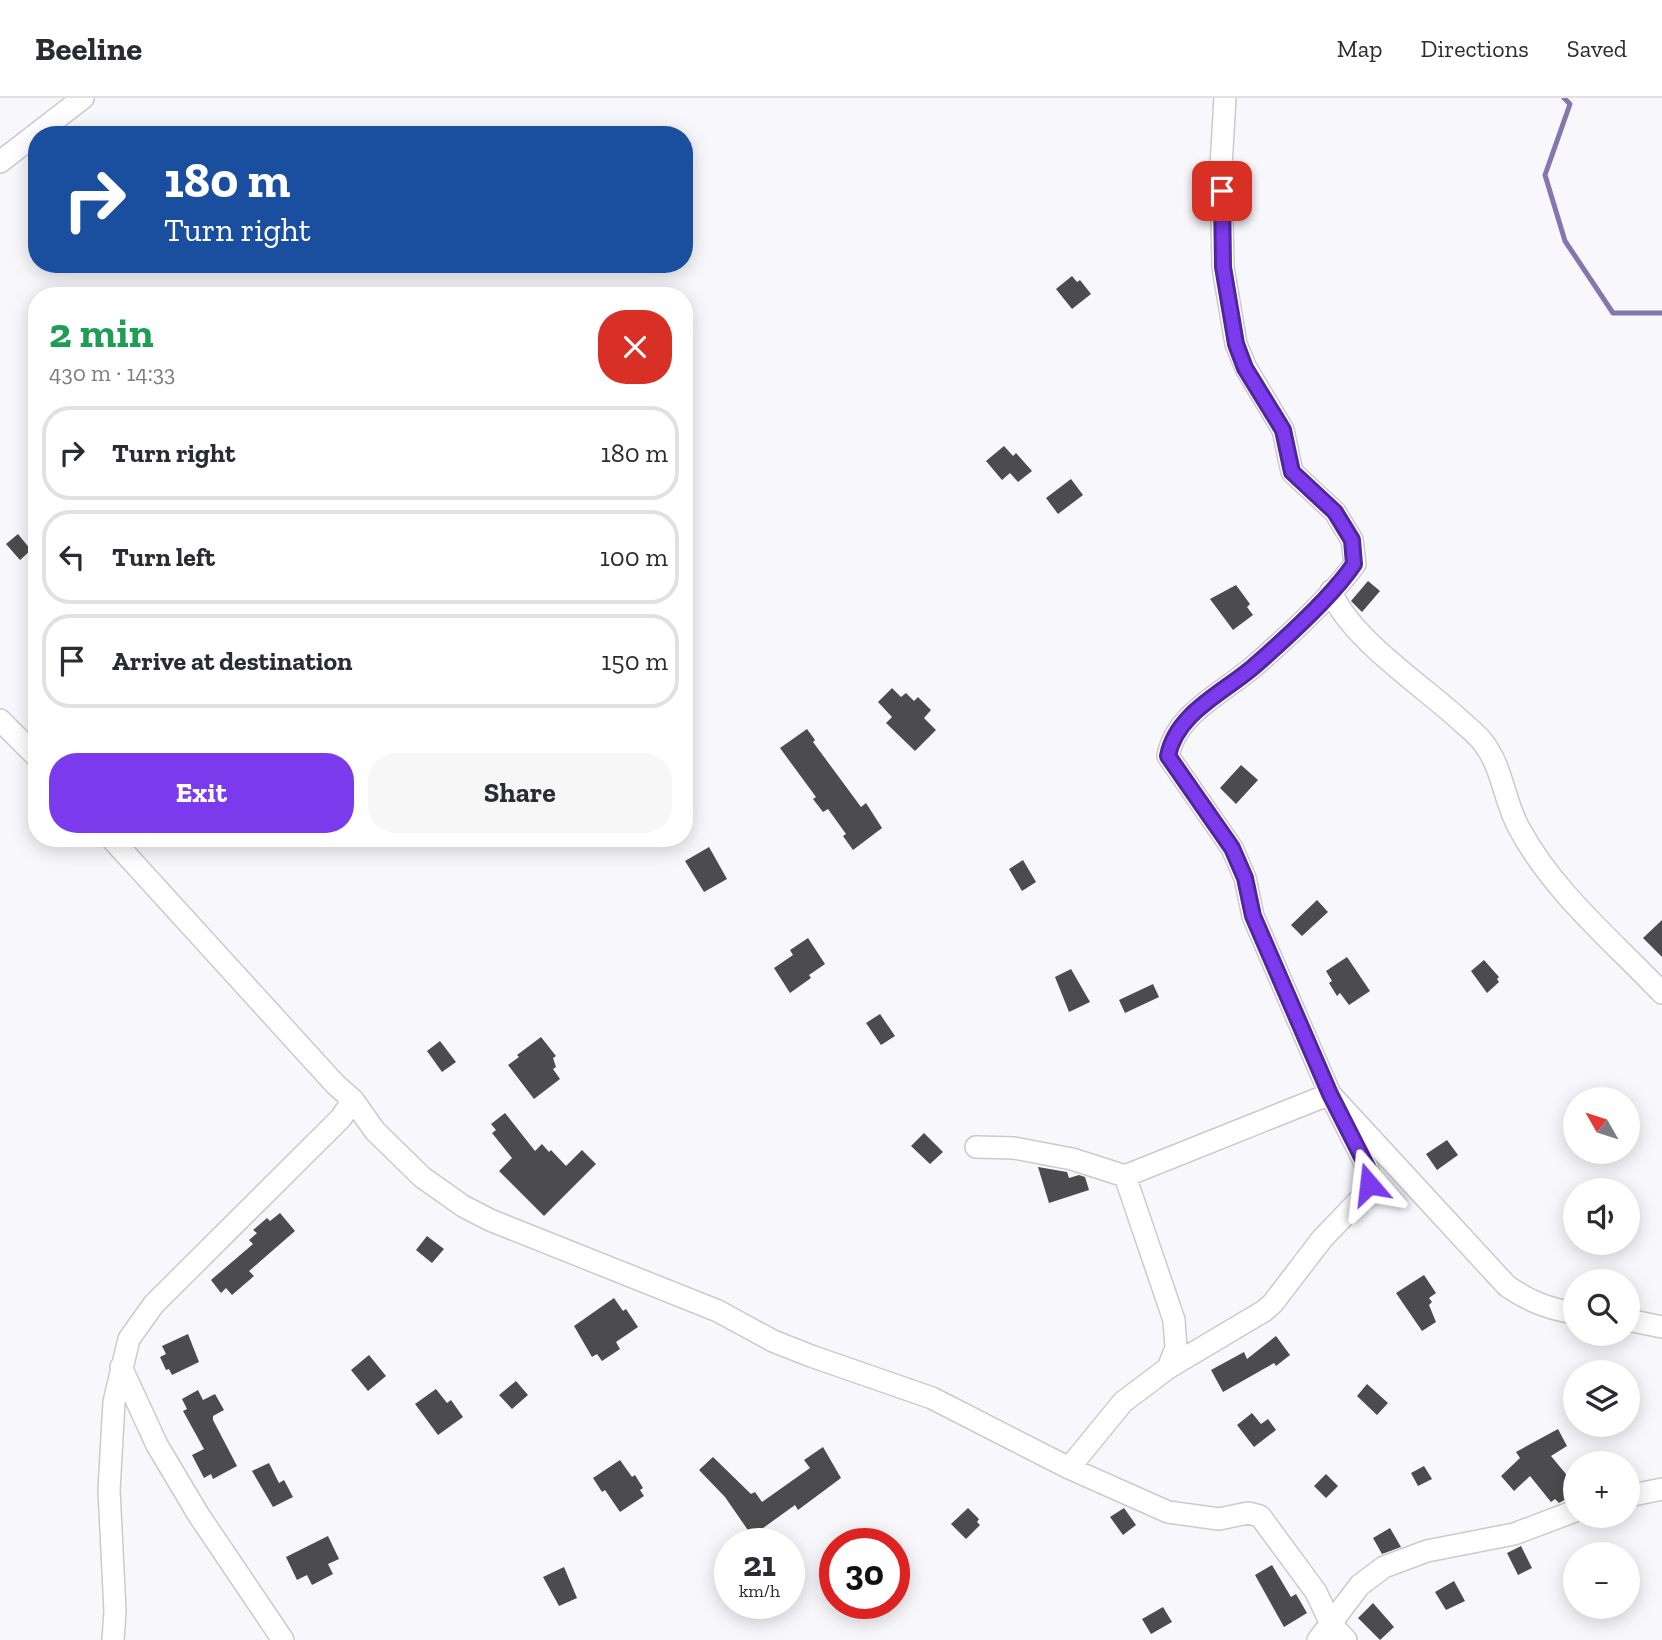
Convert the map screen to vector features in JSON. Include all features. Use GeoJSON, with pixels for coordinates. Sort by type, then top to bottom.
{"type":"FeatureCollection","features":[{"type":"Feature","properties":{"kind":"street"},"geometry":{"type":"LineString","coordinates":[[47,126],[83,98]]}},
{"type":"Feature","properties":{"kind":"street"},"geometry":{"type":"LineString","coordinates":[[1069,1468],[1123,1402],[1168,1368],[1264,1311],[1322,1239],[1367,1192],[1368,1169],[1330,1094],[1253,916],[1245,878],[1232,848],[1168,756],[1171,739],[1188,718],[1252,667],[1331,591],[1354,564],[1352,540],[1335,512],[1292,472],[1283,430],[1245,368],[1236,344],[1223,267],[1222,166],[1226,98]]}},
{"type":"Feature","properties":{"kind":"street"},"geometry":{"type":"LineString","coordinates":[[0,162],[28,140]]}},
{"type":"Feature","properties":{"kind":"street"},"geometry":{"type":"LineString","coordinates":[[1331,591],[1337,606],[1386,659],[1438,699],[1484,743],[1498,767],[1504,796],[1519,829],[1541,862],[1614,947],[1662,993]]}},
{"type":"Feature","properties":{"kind":"street"},"geometry":{"type":"LineString","coordinates":[[0,720],[28,748]]}},
{"type":"Feature","properties":{"kind":"street"},"geometry":{"type":"LineString","coordinates":[[119,847],[335,1084],[353,1100],[375,1131],[402,1159],[463,1206],[621,1274],[718,1311],[798,1351],[932,1398],[1069,1468],[1168,1512],[1219,1519],[1248,1513],[1260,1516],[1317,1592],[1332,1635]]}},
{"type":"Feature","properties":{"kind":"street"},"geometry":{"type":"LineString","coordinates":[[976,1147],[1014,1147],[1060,1156],[1125,1176],[1330,1094]]}},
{"type":"Feature","properties":{"kind":"street"},"geometry":{"type":"LineString","coordinates":[[1330,1094],[1507,1286],[1529,1301],[1563,1311]]}},
{"type":"Feature","properties":{"kind":"street"},"geometry":{"type":"LineString","coordinates":[[113,1640],[115,1611],[109,1490],[114,1402],[129,1339],[154,1304],[341,1118],[353,1100]]}},
{"type":"Feature","properties":{"kind":"street"},"geometry":{"type":"LineString","coordinates":[[1125,1176],[1174,1320],[1176,1348],[1168,1368]]}},
{"type":"Feature","properties":{"kind":"street"},"geometry":{"type":"LineString","coordinates":[[1640,1322],[1662,1327]]}},
{"type":"Feature","properties":{"kind":"street"},"geometry":{"type":"LineString","coordinates":[[121,1367],[157,1445],[198,1514],[283,1640]]}},
{"type":"Feature","properties":{"kind":"street"},"geometry":{"type":"LineString","coordinates":[[1640,1494],[1662,1489]]}},
{"type":"Feature","properties":{"kind":"street"},"geometry":{"type":"LineString","coordinates":[[1332,1635],[1360,1585],[1384,1567],[1427,1551],[1514,1534],[1563,1516]]}},
{"type":"Feature","properties":{"kind":"building"},"geometry":{"type":"Polygon","coordinates":[[[1072,276],[1077,282],[1080,280],[1091,294],[1072,309],[1056,289],[1072,276]]]}},
{"type":"Feature","properties":{"kind":"building"},"geometry":{"type":"Polygon","coordinates":[[[1004,446],[1013,456],[1016,453],[1032,471],[1018,482],[1010,473],[1002,480],[986,461],[1004,446]]]}},
{"type":"Feature","properties":{"kind":"building"},"geometry":{"type":"Polygon","coordinates":[[[1071,479],[1083,495],[1058,514],[1046,498],[1071,479]]]}},
{"type":"Feature","properties":{"kind":"building"},"geometry":{"type":"Polygon","coordinates":[[[18,534],[28,546],[28,553],[20,560],[6,544],[18,534]]]}},
{"type":"Feature","properties":{"kind":"building"},"geometry":{"type":"Polygon","coordinates":[[[1368,581],[1380,591],[1362,612],[1351,601],[1368,581]]]}},
{"type":"Feature","properties":{"kind":"building"},"geometry":{"type":"Polygon","coordinates":[[[1236,585],[1250,604],[1247,607],[1253,615],[1233,630],[1210,599],[1236,585]]]}},
{"type":"Feature","properties":{"kind":"building"},"geometry":{"type":"Polygon","coordinates":[[[892,688],[901,697],[906,693],[914,701],[918,697],[931,710],[924,718],[936,730],[915,751],[886,723],[892,717],[878,702],[892,688]]]}},
{"type":"Feature","properties":{"kind":"building"},"geometry":{"type":"Polygon","coordinates":[[[807,729],[815,740],[813,742],[861,807],[866,803],[882,828],[853,850],[843,836],[846,834],[828,809],[823,812],[813,799],[816,797],[780,748],[807,729]]]}},
{"type":"Feature","properties":{"kind":"building"},"geometry":{"type":"Polygon","coordinates":[[[1241,765],[1258,780],[1236,804],[1220,788],[1241,765]]]}},
{"type":"Feature","properties":{"kind":"building"},"geometry":{"type":"Polygon","coordinates":[[[709,847],[727,879],[704,892],[685,861],[709,847]]]}},
{"type":"Feature","properties":{"kind":"building"},"geometry":{"type":"Polygon","coordinates":[[[1023,860],[1036,882],[1022,891],[1009,869],[1023,860]]]}},
{"type":"Feature","properties":{"kind":"building"},"geometry":{"type":"Polygon","coordinates":[[[1317,900],[1328,912],[1302,936],[1291,925],[1317,900]]]}},
{"type":"Feature","properties":{"kind":"building"},"geometry":{"type":"Polygon","coordinates":[[[1662,920],[1662,957],[1643,938],[1662,920]]]}},
{"type":"Feature","properties":{"kind":"building"},"geometry":{"type":"Polygon","coordinates":[[[808,938],[825,964],[790,993],[774,968],[793,955],[790,950],[808,938]]]}},
{"type":"Feature","properties":{"kind":"building"},"geometry":{"type":"Polygon","coordinates":[[[1347,957],[1370,991],[1349,1005],[1340,993],[1337,996],[1326,971],[1347,957]]]}},
{"type":"Feature","properties":{"kind":"building"},"geometry":{"type":"Polygon","coordinates":[[[1484,960],[1499,977],[1499,982],[1487,993],[1471,971],[1484,960]]]}},
{"type":"Feature","properties":{"kind":"building"},"geometry":{"type":"Polygon","coordinates":[[[1071,969],[1090,1002],[1069,1012],[1055,977],[1071,969]]]}},
{"type":"Feature","properties":{"kind":"building"},"geometry":{"type":"Polygon","coordinates":[[[1153,984],[1159,997],[1125,1013],[1119,1000],[1153,984]]]}},
{"type":"Feature","properties":{"kind":"building"},"geometry":{"type":"Polygon","coordinates":[[[880,1014],[895,1036],[881,1045],[866,1023],[880,1014]]]}},
{"type":"Feature","properties":{"kind":"building"},"geometry":{"type":"Polygon","coordinates":[[[541,1037],[556,1056],[553,1058],[556,1067],[553,1069],[560,1079],[534,1099],[508,1065],[541,1037]]]}},
{"type":"Feature","properties":{"kind":"building"},"geometry":{"type":"Polygon","coordinates":[[[440,1041],[456,1062],[442,1072],[427,1051],[440,1041]]]}},
{"type":"Feature","properties":{"kind":"building"},"geometry":{"type":"Polygon","coordinates":[[[505,1113],[535,1151],[542,1144],[566,1166],[582,1150],[596,1164],[544,1216],[499,1171],[512,1158],[492,1133],[496,1130],[491,1124],[505,1113]]]}},
{"type":"Feature","properties":{"kind":"building"},"geometry":{"type":"Polygon","coordinates":[[[924,1133],[943,1152],[930,1164],[911,1146],[924,1133]]]}},
{"type":"Feature","properties":{"kind":"building"},"geometry":{"type":"Polygon","coordinates":[[[1447,1140],[1458,1155],[1437,1170],[1426,1154],[1447,1140]]]}},
{"type":"Feature","properties":{"kind":"building"},"geometry":{"type":"Polygon","coordinates":[[[1038,1167],[1067,1172],[1069,1178],[1079,1175],[1085,1177],[1089,1190],[1049,1203],[1038,1167]]]}},
{"type":"Feature","properties":{"kind":"building"},"geometry":{"type":"Polygon","coordinates":[[[280,1213],[295,1231],[249,1271],[254,1276],[232,1295],[226,1288],[221,1293],[211,1280],[253,1244],[249,1240],[257,1233],[253,1230],[267,1218],[270,1221],[280,1213]]]}},
{"type":"Feature","properties":{"kind":"building"},"geometry":{"type":"Polygon","coordinates":[[[427,1236],[444,1249],[432,1263],[416,1250],[427,1236]]]}},
{"type":"Feature","properties":{"kind":"building"},"geometry":{"type":"Polygon","coordinates":[[[1424,1275],[1436,1293],[1429,1298],[1432,1302],[1429,1305],[1436,1322],[1422,1331],[1396,1293],[1424,1275]]]}},
{"type":"Feature","properties":{"kind":"building"},"geometry":{"type":"Polygon","coordinates":[[[614,1298],[623,1311],[626,1309],[638,1327],[616,1342],[620,1349],[602,1361],[597,1354],[592,1357],[574,1326],[614,1298]]]}},
{"type":"Feature","properties":{"kind":"building"},"geometry":{"type":"Polygon","coordinates":[[[188,1334],[199,1362],[172,1375],[169,1369],[166,1370],[160,1357],[166,1354],[162,1346],[188,1334]]]}},
{"type":"Feature","properties":{"kind":"building"},"geometry":{"type":"Polygon","coordinates":[[[1276,1336],[1290,1355],[1276,1366],[1274,1363],[1223,1392],[1211,1370],[1244,1352],[1247,1359],[1276,1336]]]}},
{"type":"Feature","properties":{"kind":"building"},"geometry":{"type":"Polygon","coordinates":[[[369,1355],[386,1376],[368,1391],[351,1370],[369,1355]]]}},
{"type":"Feature","properties":{"kind":"building"},"geometry":{"type":"Polygon","coordinates":[[[516,1381],[528,1395],[512,1409],[499,1395],[516,1381]]]}},
{"type":"Feature","properties":{"kind":"building"},"geometry":{"type":"Polygon","coordinates":[[[1367,1384],[1388,1403],[1377,1415],[1357,1396],[1367,1384]]]}},
{"type":"Feature","properties":{"kind":"building"},"geometry":{"type":"Polygon","coordinates":[[[436,1389],[447,1403],[451,1400],[463,1417],[438,1435],[415,1404],[436,1389]]]}},
{"type":"Feature","properties":{"kind":"building"},"geometry":{"type":"Polygon","coordinates":[[[198,1390],[203,1400],[215,1394],[224,1410],[213,1416],[213,1420],[237,1466],[213,1479],[211,1474],[204,1478],[192,1455],[204,1449],[183,1411],[187,1409],[182,1399],[198,1390]]]}},
{"type":"Feature","properties":{"kind":"building"},"geometry":{"type":"Polygon","coordinates":[[[1252,1413],[1261,1424],[1268,1419],[1276,1430],[1254,1447],[1237,1425],[1252,1413]]]}},
{"type":"Feature","properties":{"kind":"building"},"geometry":{"type":"Polygon","coordinates":[[[1558,1429],[1567,1446],[1551,1456],[1563,1470],[1563,1501],[1559,1503],[1555,1499],[1551,1502],[1530,1476],[1514,1491],[1501,1476],[1520,1458],[1516,1452],[1558,1429]]]}},
{"type":"Feature","properties":{"kind":"building"},"geometry":{"type":"Polygon","coordinates":[[[823,1447],[841,1478],[798,1510],[795,1505],[763,1528],[746,1528],[725,1497],[699,1470],[713,1457],[751,1494],[755,1492],[762,1502],[810,1468],[804,1460],[823,1447]]]}},
{"type":"Feature","properties":{"kind":"building"},"geometry":{"type":"Polygon","coordinates":[[[620,1460],[632,1477],[635,1475],[643,1488],[640,1490],[644,1496],[620,1512],[593,1478],[620,1460]]]}},
{"type":"Feature","properties":{"kind":"building"},"geometry":{"type":"Polygon","coordinates":[[[269,1463],[279,1483],[284,1480],[293,1497],[273,1507],[252,1471],[269,1463]]]}},
{"type":"Feature","properties":{"kind":"building"},"geometry":{"type":"Polygon","coordinates":[[[1424,1466],[1432,1479],[1418,1486],[1411,1473],[1424,1466]]]}},
{"type":"Feature","properties":{"kind":"building"},"geometry":{"type":"Polygon","coordinates":[[[1326,1474],[1338,1486],[1326,1498],[1314,1486],[1326,1474]]]}},
{"type":"Feature","properties":{"kind":"building"},"geometry":{"type":"Polygon","coordinates":[[[968,1508],[979,1519],[977,1522],[980,1525],[966,1539],[951,1524],[968,1508]]]}},
{"type":"Feature","properties":{"kind":"building"},"geometry":{"type":"Polygon","coordinates":[[[1124,1508],[1136,1525],[1123,1535],[1110,1517],[1124,1508]]]}},
{"type":"Feature","properties":{"kind":"building"},"geometry":{"type":"Polygon","coordinates":[[[1390,1528],[1401,1547],[1382,1554],[1373,1538],[1390,1528]]]}},
{"type":"Feature","properties":{"kind":"building"},"geometry":{"type":"Polygon","coordinates":[[[328,1536],[339,1559],[328,1564],[333,1574],[312,1585],[307,1575],[297,1580],[286,1557],[328,1536]]]}},
{"type":"Feature","properties":{"kind":"building"},"geometry":{"type":"Polygon","coordinates":[[[1521,1546],[1532,1568],[1518,1575],[1507,1553],[1521,1546]]]}},
{"type":"Feature","properties":{"kind":"building"},"geometry":{"type":"Polygon","coordinates":[[[1272,1565],[1291,1597],[1296,1594],[1307,1613],[1284,1627],[1255,1575],[1272,1565]]]}},
{"type":"Feature","properties":{"kind":"building"},"geometry":{"type":"Polygon","coordinates":[[[564,1567],[577,1598],[559,1606],[543,1577],[564,1567]]]}},
{"type":"Feature","properties":{"kind":"building"},"geometry":{"type":"Polygon","coordinates":[[[1454,1581],[1465,1601],[1446,1610],[1435,1592],[1454,1581]]]}},
{"type":"Feature","properties":{"kind":"building"},"geometry":{"type":"Polygon","coordinates":[[[1373,1603],[1394,1627],[1380,1640],[1358,1618],[1373,1603]]]}},
{"type":"Feature","properties":{"kind":"building"},"geometry":{"type":"Polygon","coordinates":[[[1163,1607],[1172,1622],[1151,1634],[1142,1619],[1163,1607]]]}},
{"type":"Feature","properties":{"kind":"waterway"},"geometry":{"type":"LineString","coordinates":[[1564,98],[1570,104],[1545,175],[1565,241],[1613,313],[1662,313]]}},
{"type":"Feature","properties":{"kind":"route"},"geometry":{"type":"LineString","coordinates":[[1222,191],[1223,267],[1236,344],[1245,368],[1283,430],[1292,472],[1335,512],[1352,540],[1354,564],[1331,591],[1252,667],[1188,718],[1171,739],[1168,756],[1232,848],[1245,878],[1253,916],[1330,1094],[1368,1169],[1369,1184]]}}]}
